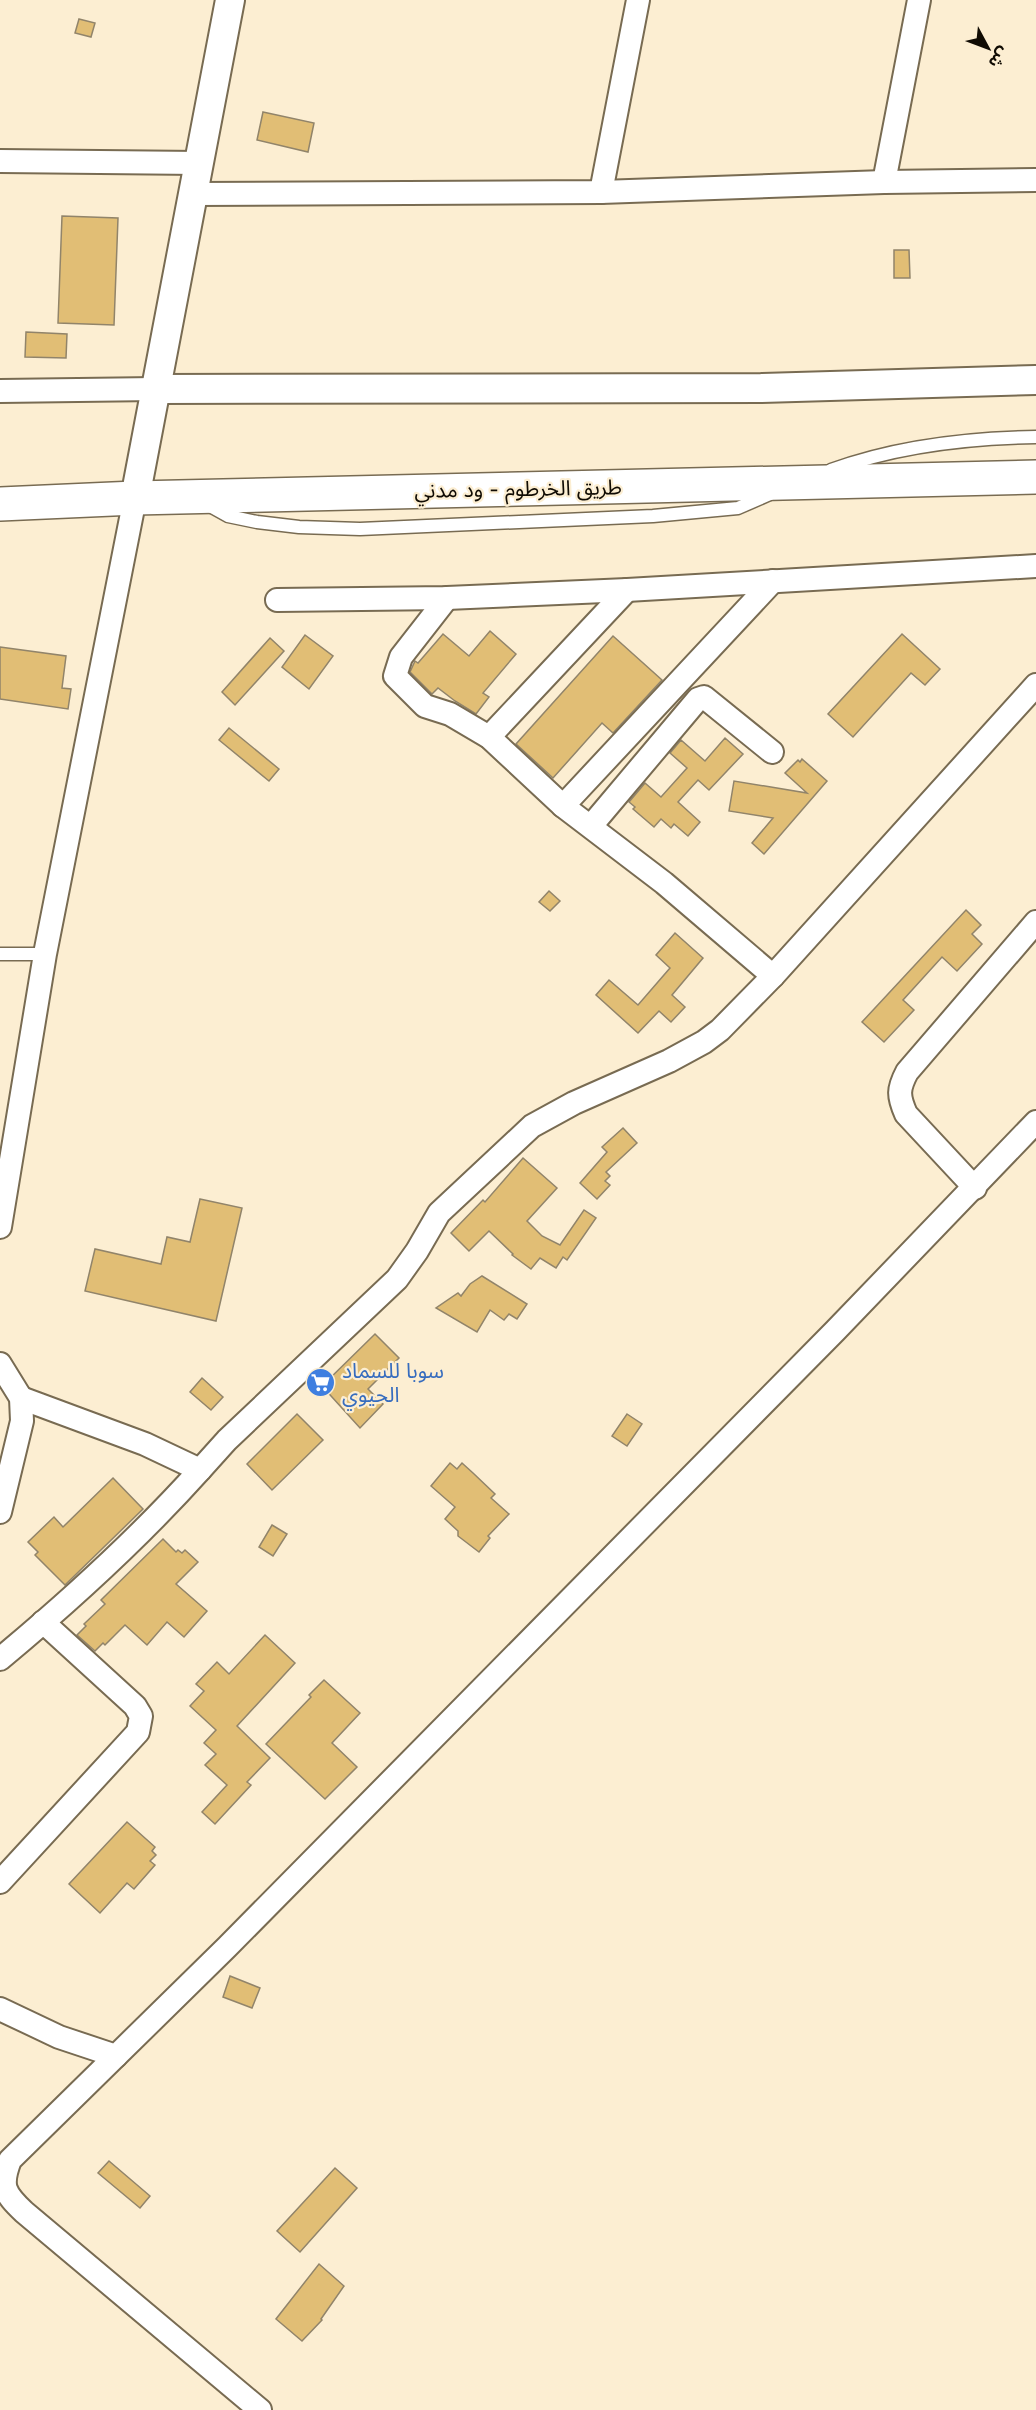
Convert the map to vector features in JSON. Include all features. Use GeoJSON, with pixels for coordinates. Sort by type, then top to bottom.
{"type":"FeatureCollection","features":[{"type":"Feature","properties":{"kind":"highway","name":"طريق الخرطوم - ود مدني"},"geometry":{"type":"LineString","coordinates":[[0,504],[135,498],[1036,477]]}},
{"type":"Feature","properties":{"kind":"street"},"geometry":{"type":"LineString","coordinates":[[0,1227],[45,954],[230,0]]}},
{"type":"Feature","properties":{"kind":"street"},"geometry":{"type":"LineString","coordinates":[[601,192],[638,0]]}},
{"type":"Feature","properties":{"kind":"street"},"geometry":{"type":"LineString","coordinates":[[884,182],[919,0]]}},
{"type":"Feature","properties":{"kind":"street"},"geometry":{"type":"LineString","coordinates":[[0,161],[199,163]]}},
{"type":"Feature","properties":{"kind":"street"},"geometry":{"type":"LineString","coordinates":[[194,194],[601,192],[884,182],[1036,180]]}},
{"type":"Feature","properties":{"kind":"street"},"geometry":{"type":"LineString","coordinates":[[0,391],[761,388],[1036,380]]}},
{"type":"Feature","properties":{"kind":"street"},"geometry":{"type":"LineString","coordinates":[[277,600],[447,598],[627,590],[1036,566]]}},
{"type":"Feature","properties":{"kind":"street"},"geometry":{"type":"LineString","coordinates":[[563,806],[773,581]]}},
{"type":"Feature","properties":{"kind":"street"},"geometry":{"type":"LineString","coordinates":[[489,737],[627,590]]}},
{"type":"Feature","properties":{"kind":"street"},"geometry":{"type":"LineString","coordinates":[[447,598],[401,657],[395,676],[425,706],[450,714],[489,737],[563,806],[664,883],[773,976]]}},
{"type":"Feature","properties":{"kind":"street"},"geometry":{"type":"LineString","coordinates":[[0,1659],[116,1557],[169,1504],[227,1440],[397,1279],[439,1213],[520,1136],[567,1106],[669,1061],[704,1042],[720,1030],[773,976],[1036,685]]}},
{"type":"Feature","properties":{"kind":"street"},"geometry":{"type":"LineString","coordinates":[[591,826],[698,699],[704,697],[772,752]]}},
{"type":"Feature","properties":{"kind":"street"},"geometry":{"type":"LineString","coordinates":[[975,1188],[906,1114],[900,1101],[900,1085],[907,1072],[1036,922]]}},
{"type":"Feature","properties":{"kind":"street"},"geometry":{"type":"LineString","coordinates":[[260,2410],[9,2198],[3,2178],[10,2160],[243,1930],[975,1188],[1036,1122]]}},
{"type":"Feature","properties":{"kind":"street"},"geometry":{"type":"LineString","coordinates":[[0,1364],[21,1398],[22,1421],[0,1512]]}},
{"type":"Feature","properties":{"kind":"street"},"geometry":{"type":"LineString","coordinates":[[21,1398],[145,1444],[200,1470]]}},
{"type":"Feature","properties":{"kind":"street"},"geometry":{"type":"LineString","coordinates":[[0,1882],[138,1732],[141,1716],[135,1706],[43,1623]]}},
{"type":"Feature","properties":{"kind":"street"},"geometry":{"type":"LineString","coordinates":[[0,2009],[59,2037],[116,2056]]}},
{"type":"Feature","properties":{"kind":"lane"},"geometry":{"type":"LineString","coordinates":[[798,483],[868,457],[932,446],[1036,436]]}},
{"type":"Feature","properties":{"kind":"lane"},"geometry":{"type":"LineString","coordinates":[[0,954],[45,954]]}},
{"type":"Feature","properties":{"kind":"building"},"geometry":{"type":"Polygon","coordinates":[[[79,19],[95,23],[91,37],[75,33],[79,19]]]}},
{"type":"Feature","properties":{"kind":"building"},"geometry":{"type":"Polygon","coordinates":[[[263,112],[314,123],[308,152],[257,140],[263,112]]]}},
{"type":"Feature","properties":{"kind":"building"},"geometry":{"type":"Polygon","coordinates":[[[62,216],[118,218],[114,325],[58,323],[62,216]]]}},
{"type":"Feature","properties":{"kind":"building"},"geometry":{"type":"Polygon","coordinates":[[[894,250],[909,250],[910,278],[894,278],[894,250]]]}},
{"type":"Feature","properties":{"kind":"building"},"geometry":{"type":"Polygon","coordinates":[[[26,332],[67,334],[66,358],[25,357],[26,332]]]}},
{"type":"Feature","properties":{"kind":"building"},"geometry":{"type":"Polygon","coordinates":[[[490,631],[516,654],[483,693],[489,697],[476,714],[438,688],[432,694],[410,672],[415,661],[418,663],[443,634],[469,656],[490,631]]]}},
{"type":"Feature","properties":{"kind":"building"},"geometry":{"type":"Polygon","coordinates":[[[902,634],[940,669],[925,685],[911,673],[853,737],[828,714],[902,634]]]}},
{"type":"Feature","properties":{"kind":"building"},"geometry":{"type":"Polygon","coordinates":[[[305,635],[333,656],[309,689],[282,667],[305,635]]]}},
{"type":"Feature","properties":{"kind":"building"},"geometry":{"type":"Polygon","coordinates":[[[613,636],[662,680],[613,733],[602,723],[553,778],[516,744],[613,636]]]}},
{"type":"Feature","properties":{"kind":"building"},"geometry":{"type":"Polygon","coordinates":[[[270,638],[284,651],[235,705],[222,692],[270,638]]]}},
{"type":"Feature","properties":{"kind":"building"},"geometry":{"type":"Polygon","coordinates":[[[0,647],[66,656],[62,688],[71,689],[68,709],[0,699],[0,647]]]}},
{"type":"Feature","properties":{"kind":"building"},"geometry":{"type":"Polygon","coordinates":[[[229,728],[279,769],[269,781],[219,740],[229,728]]]}},
{"type":"Feature","properties":{"kind":"building"},"geometry":{"type":"Polygon","coordinates":[[[725,738],[743,754],[709,790],[698,780],[678,802],[700,822],[688,836],[674,824],[671,828],[661,819],[654,827],[633,809],[635,807],[629,802],[645,783],[661,797],[687,768],[670,753],[681,740],[705,761],[725,738]]]}},
{"type":"Feature","properties":{"kind":"building"},"geometry":{"type":"Polygon","coordinates":[[[802,759],[827,781],[764,854],[752,843],[773,818],[729,811],[734,781],[807,793],[785,773],[802,759]]]}},
{"type":"Feature","properties":{"kind":"building"},"geometry":{"type":"Polygon","coordinates":[[[549,891],[560,901],[550,911],[539,902],[549,891]]]}},
{"type":"Feature","properties":{"kind":"building"},"geometry":{"type":"Polygon","coordinates":[[[966,910],[981,925],[972,934],[982,944],[957,971],[942,957],[903,1000],[914,1010],[884,1042],[862,1022],[966,910]]]}},
{"type":"Feature","properties":{"kind":"building"},"geometry":{"type":"Polygon","coordinates":[[[675,933],[703,958],[672,995],[685,1007],[671,1022],[659,1011],[638,1033],[596,995],[609,980],[638,1005],[670,968],[656,955],[675,933]]]}},
{"type":"Feature","properties":{"kind":"building"},"geometry":{"type":"Polygon","coordinates":[[[623,1128],[637,1143],[606,1172],[610,1176],[605,1181],[610,1185],[597,1199],[580,1183],[607,1152],[602,1147],[623,1128]]]}},
{"type":"Feature","properties":{"kind":"building"},"geometry":{"type":"Polygon","coordinates":[[[523,1158],[557,1188],[527,1221],[542,1236],[560,1245],[584,1210],[596,1218],[567,1260],[563,1257],[556,1268],[540,1258],[531,1269],[512,1255],[489,1231],[469,1251],[451,1233],[483,1200],[485,1202],[523,1158]]]}},
{"type":"Feature","properties":{"kind":"building"},"geometry":{"type":"Polygon","coordinates":[[[200,1199],[242,1208],[216,1321],[85,1291],[95,1249],[161,1264],[167,1237],[190,1242],[200,1199]]]}},
{"type":"Feature","properties":{"kind":"building"},"geometry":{"type":"Polygon","coordinates":[[[482,1276],[527,1304],[517,1319],[509,1314],[504,1320],[490,1310],[477,1332],[436,1308],[458,1293],[461,1296],[470,1284],[482,1276]]]}},
{"type":"Feature","properties":{"kind":"building"},"geometry":{"type":"Polygon","coordinates":[[[375,1334],[399,1358],[368,1389],[383,1404],[360,1428],[322,1386],[375,1334]]]}},
{"type":"Feature","properties":{"kind":"building"},"geometry":{"type":"Polygon","coordinates":[[[202,1378],[223,1397],[211,1410],[190,1392],[202,1378]]]}},
{"type":"Feature","properties":{"kind":"building"},"geometry":{"type":"Polygon","coordinates":[[[297,1414],[323,1440],[272,1490],[247,1464],[297,1414]]]}},
{"type":"Feature","properties":{"kind":"building"},"geometry":{"type":"Polygon","coordinates":[[[627,1414],[642,1424],[627,1446],[612,1436],[627,1414]]]}},
{"type":"Feature","properties":{"kind":"building"},"geometry":{"type":"Polygon","coordinates":[[[450,1463],[457,1469],[462,1463],[495,1494],[491,1498],[509,1514],[488,1536],[490,1538],[479,1552],[458,1536],[458,1531],[445,1519],[455,1507],[431,1486],[450,1463]]]}},
{"type":"Feature","properties":{"kind":"building"},"geometry":{"type":"Polygon","coordinates":[[[113,1478],[143,1509],[65,1585],[35,1555],[38,1552],[28,1542],[54,1517],[63,1527],[113,1478]]]}},
{"type":"Feature","properties":{"kind":"building"},"geometry":{"type":"Polygon","coordinates":[[[272,1525],[287,1534],[273,1556],[259,1547],[272,1525]]]}},
{"type":"Feature","properties":{"kind":"building"},"geometry":{"type":"Polygon","coordinates":[[[163,1539],[176,1552],[178,1550],[182,1553],[185,1550],[198,1562],[176,1584],[207,1611],[184,1637],[167,1622],[147,1645],[125,1625],[105,1645],[103,1643],[95,1651],[77,1635],[86,1626],[84,1624],[105,1604],[101,1600],[163,1539]]]}},
{"type":"Feature","properties":{"kind":"building"},"geometry":{"type":"Polygon","coordinates":[[[265,1635],[295,1663],[237,1726],[270,1758],[247,1782],[251,1785],[215,1824],[202,1812],[227,1785],[205,1765],[216,1754],[204,1743],[216,1730],[190,1706],[204,1691],[196,1684],[217,1662],[229,1674],[265,1635]]]}},
{"type":"Feature","properties":{"kind":"building"},"geometry":{"type":"Polygon","coordinates":[[[324,1680],[360,1713],[332,1743],[357,1767],[325,1799],[266,1744],[324,1680]]]}},
{"type":"Feature","properties":{"kind":"building"},"geometry":{"type":"Polygon","coordinates":[[[127,1822],[155,1847],[152,1851],[156,1855],[150,1861],[155,1865],[134,1889],[127,1883],[100,1913],[69,1884],[127,1822]]]}},
{"type":"Feature","properties":{"kind":"building"},"geometry":{"type":"Polygon","coordinates":[[[230,1976],[260,1988],[252,2008],[223,1997],[230,1976]]]}},
{"type":"Feature","properties":{"kind":"building"},"geometry":{"type":"Polygon","coordinates":[[[109,2161],[150,2196],[140,2208],[98,2173],[109,2161]]]}},
{"type":"Feature","properties":{"kind":"building"},"geometry":{"type":"Polygon","coordinates":[[[335,2168],[357,2188],[300,2252],[277,2231],[335,2168]]]}},
{"type":"Feature","properties":{"kind":"building"},"geometry":{"type":"Polygon","coordinates":[[[319,2264],[344,2286],[322,2320],[302,2341],[276,2319],[319,2264]]]}},
{"type":"Feature","properties":{"kind":"place","name":"سوبا للسماد الحيوي"},"geometry":{"type":"Point","coordinates":[321,1383]}}]}
